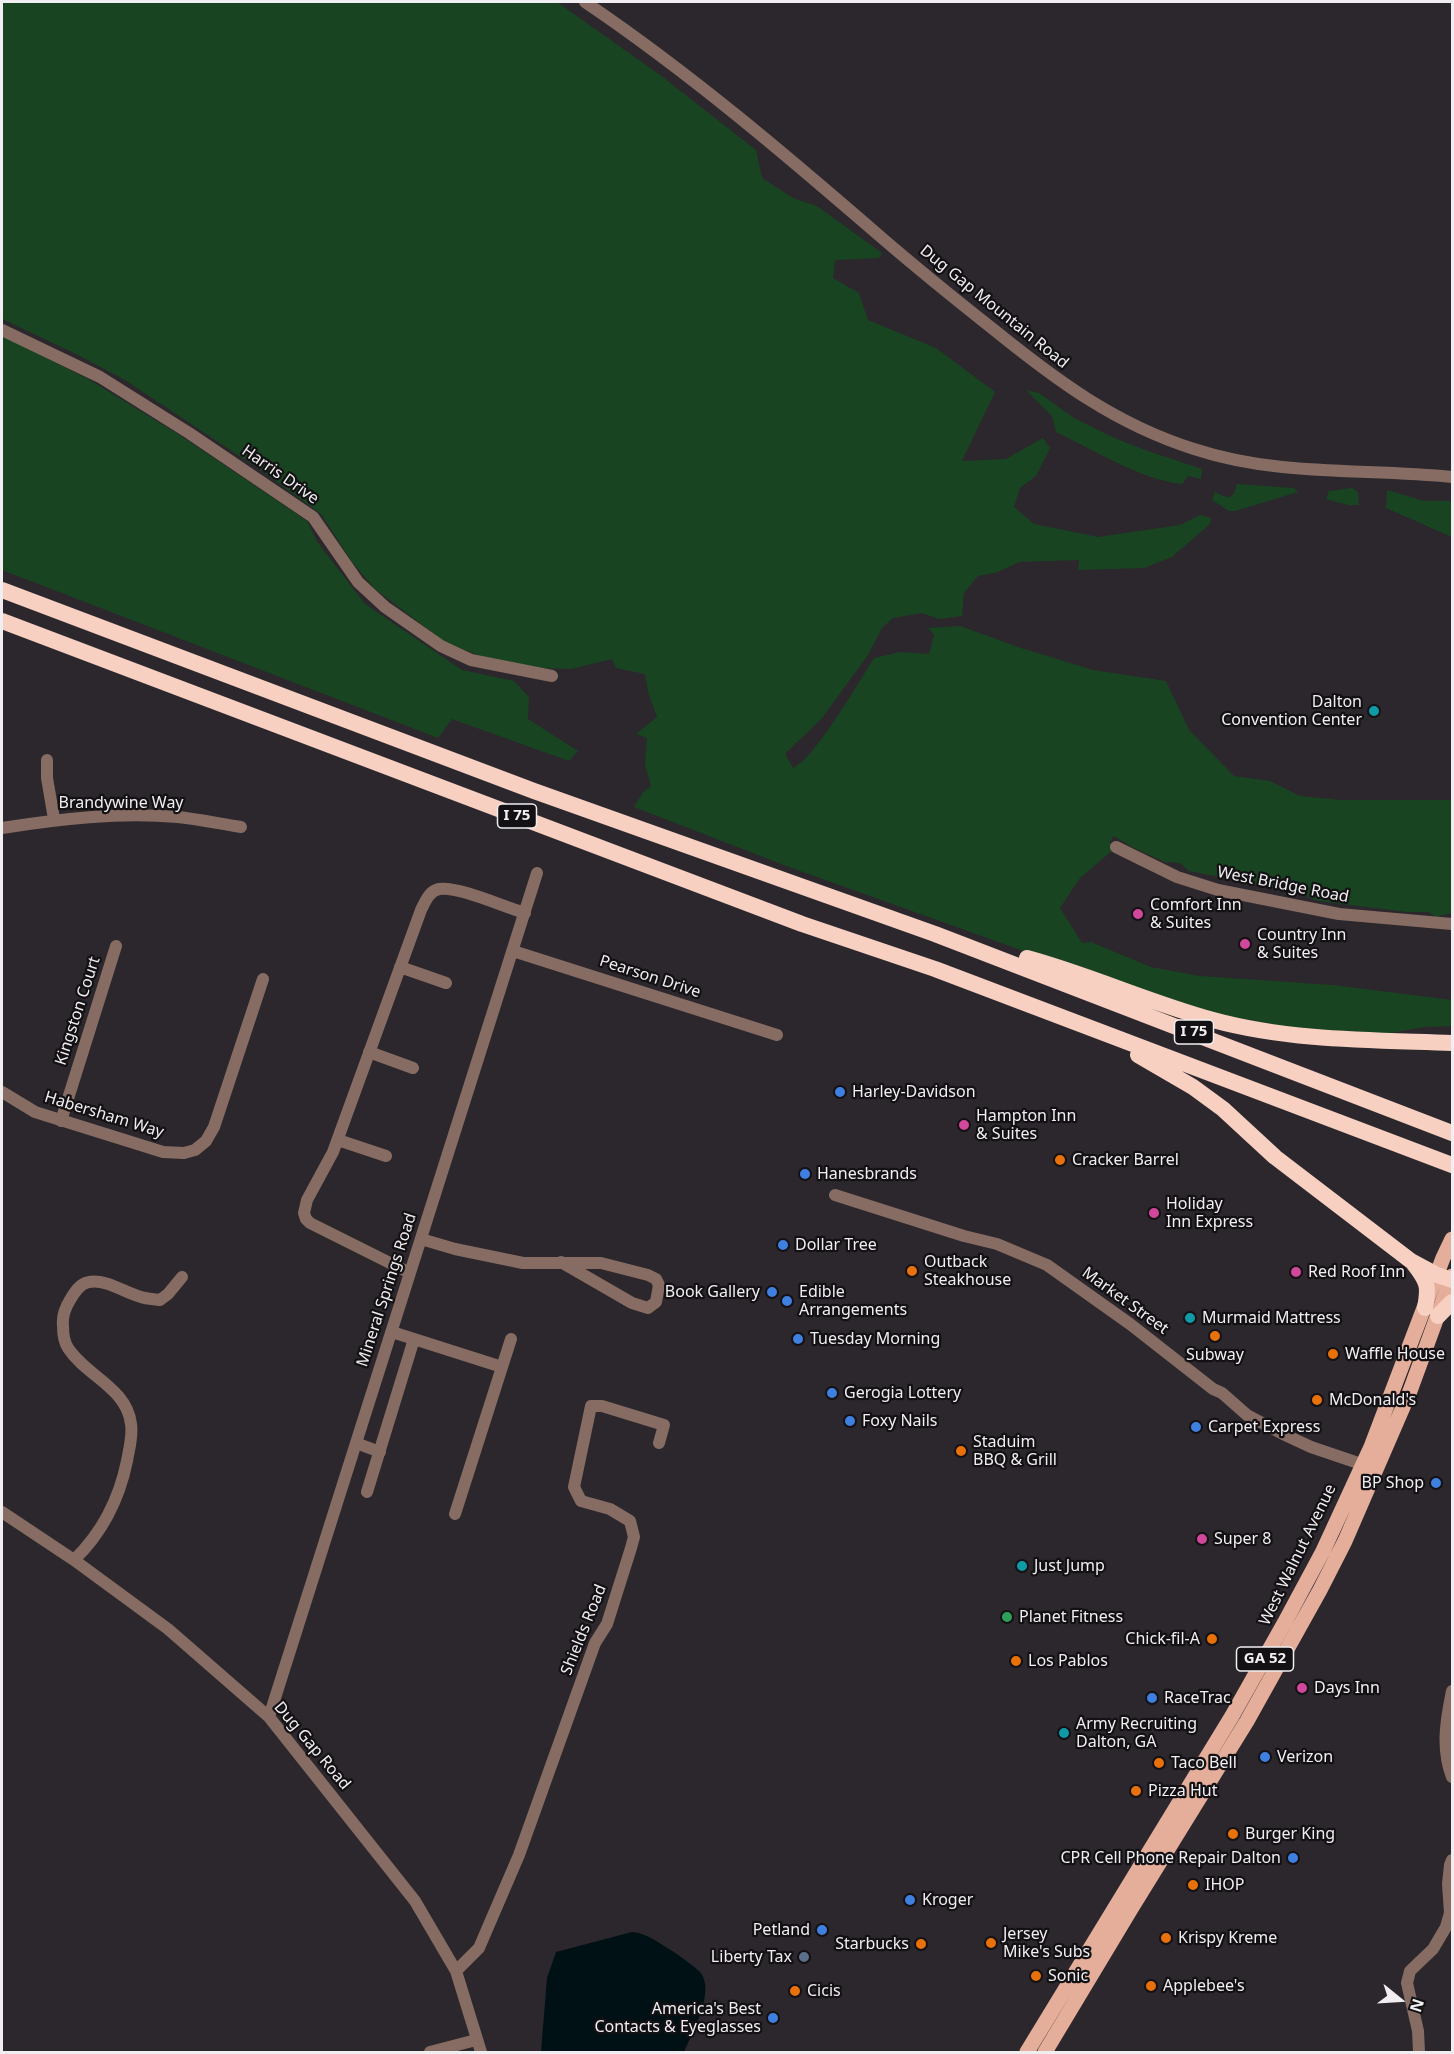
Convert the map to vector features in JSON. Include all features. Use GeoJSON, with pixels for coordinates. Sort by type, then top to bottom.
{"type":"FeatureCollection","features":[{"type":"Feature","properties":{"kind":"highway","name":"I 75"},"geometry":{"type":"LineString","coordinates":[[2,590],[534,791],[935,934],[1452,1133]]}},
{"type":"Feature","properties":{"kind":"highway","name":"I 75"},"geometry":{"type":"LineString","coordinates":[[2,621],[791,920],[935,969],[1452,1165]]}},
{"type":"Feature","properties":{"kind":"highway"},"geometry":{"type":"LineString","coordinates":[[935,934],[1038,961],[1214,1020],[1269,1032],[1301,1036],[1452,1043]]}},
{"type":"Feature","properties":{"kind":"highway"},"geometry":{"type":"LineString","coordinates":[[1108,1034],[1131,1052],[1183,1081],[1223,1109],[1275,1157],[1411,1261],[1448,1278]]}},
{"type":"Feature","properties":{"kind":"highway"},"geometry":{"type":"LineString","coordinates":[[1411,1261],[1426,1280],[1432,1312],[1452,1302]]}},
{"type":"Feature","properties":{"kind":"main road","name":"West Walnut Avenue"},"geometry":{"type":"LineString","coordinates":[[1027,2052],[1320,1590],[1370,1467],[1389,1401],[1448,1278],[1452,1239]]}},
{"type":"Feature","properties":{"kind":"main road","name":"West Walnut Avenue"},"geometry":{"type":"LineString","coordinates":[[1046,2052],[1255,1693]]}},
{"type":"Feature","properties":{"kind":"street","name":"Dug Gap Mountain Road"},"geometry":{"type":"LineString","coordinates":[[585,2],[630,32],[734,111],[926,275],[1064,385],[1105,410],[1166,440],[1219,457],[1251,464],[1286,470],[1452,477]]}},
{"type":"Feature","properties":{"kind":"street","name":"Harris Drive"},"geometry":{"type":"LineString","coordinates":[[2,330],[100,377],[189,433],[313,517],[358,582],[385,607],[441,646],[471,660],[552,676]]}},
{"type":"Feature","properties":{"kind":"street"},"geometry":{"type":"LineString","coordinates":[[47,760],[47,778],[54,819]]}},
{"type":"Feature","properties":{"kind":"street","name":"Brandywine Way"},"geometry":{"type":"LineString","coordinates":[[2,828],[54,819],[137,816],[178,817],[241,827]]}},
{"type":"Feature","properties":{"kind":"street","name":"West Bridge Road"},"geometry":{"type":"LineString","coordinates":[[1116,847],[1178,877],[1218,890],[1339,915],[1452,924]]}},
{"type":"Feature","properties":{"kind":"street","name":"Mineral Springs Road"},"geometry":{"type":"LineString","coordinates":[[269,1717],[537,873]]}},
{"type":"Feature","properties":{"kind":"street"},"geometry":{"type":"LineString","coordinates":[[410,1273],[322,1230],[306,1219],[304,1213],[307,1200],[338,1140],[421,910],[429,894],[437,889],[457,890],[525,913]]}},
{"type":"Feature","properties":{"kind":"street","name":"Kingston Court"},"geometry":{"type":"LineString","coordinates":[[61,1121],[116,946]]}},
{"type":"Feature","properties":{"kind":"street","name":"Pearson Drive"},"geometry":{"type":"LineString","coordinates":[[513,951],[777,1035]]}},
{"type":"Feature","properties":{"kind":"street"},"geometry":{"type":"LineString","coordinates":[[400,967],[446,983]]}},
{"type":"Feature","properties":{"kind":"street","name":"Habersham Way"},"geometry":{"type":"LineString","coordinates":[[2,1092],[35,1112],[163,1152],[184,1153],[195,1150],[207,1141],[214,1127],[263,979]]}},
{"type":"Feature","properties":{"kind":"street"},"geometry":{"type":"LineString","coordinates":[[369,1052],[413,1068]]}},
{"type":"Feature","properties":{"kind":"street"},"geometry":{"type":"LineString","coordinates":[[338,1140],[386,1156]]}},
{"type":"Feature","properties":{"kind":"street","name":"Market Street"},"geometry":{"type":"LineString","coordinates":[[835,1195],[964,1236],[992,1242],[1047,1265],[1130,1323],[1213,1389],[1222,1393],[1247,1415],[1311,1448],[1370,1467]]}},
{"type":"Feature","properties":{"kind":"street"},"geometry":{"type":"LineString","coordinates":[[421,1239],[455,1249],[523,1263],[561,1262],[601,1263],[648,1275],[656,1279],[659,1285],[656,1302],[648,1308],[641,1307],[561,1262]]}},
{"type":"Feature","properties":{"kind":"street"},"geometry":{"type":"LineString","coordinates":[[74,1560],[89,1546],[116,1501],[130,1447],[131,1424],[124,1404],[109,1386],[67,1348],[62,1321],[66,1306],[77,1289],[87,1282],[102,1282],[142,1297],[159,1300],[168,1294],[182,1277]]}},
{"type":"Feature","properties":{"kind":"street"},"geometry":{"type":"LineString","coordinates":[[392,1332],[502,1366]]}},
{"type":"Feature","properties":{"kind":"street"},"geometry":{"type":"LineString","coordinates":[[367,1492],[414,1339]]}},
{"type":"Feature","properties":{"kind":"street"},"geometry":{"type":"LineString","coordinates":[[455,1514],[511,1339]]}},
{"type":"Feature","properties":{"kind":"street","name":"Shields Road"},"geometry":{"type":"LineString","coordinates":[[456,1971],[478,1948],[519,1855],[596,1643],[608,1624],[634,1537],[630,1521],[610,1509],[581,1500],[574,1487],[591,1406],[602,1406],[664,1425],[659,1443]]}},
{"type":"Feature","properties":{"kind":"street"},"geometry":{"type":"LineString","coordinates":[[356,1443],[380,1452]]}},
{"type":"Feature","properties":{"kind":"street","name":"Dug Gap Road"},"geometry":{"type":"LineString","coordinates":[[2,1512],[74,1560],[168,1629],[269,1717],[415,1901],[456,1971],[481,2052]]}},
{"type":"Feature","properties":{"kind":"street"},"geometry":{"type":"LineString","coordinates":[[1452,1691],[1445,1739],[1447,1763],[1452,1777]]}},
{"type":"Feature","properties":{"kind":"street"},"geometry":{"type":"LineString","coordinates":[[1419,2052],[1418,2031],[1407,1983],[1410,1971],[1433,1949],[1446,1927],[1450,1913],[1448,1884],[1452,1860]]}},
{"type":"Feature","properties":{"kind":"street"},"geometry":{"type":"LineString","coordinates":[[430,2052],[476,2040]]}},
{"type":"Feature","properties":{"kind":"green space"},"geometry":{"type":"Polygon","coordinates":[[[2,2],[557,2],[660,75],[756,150],[762,178],[793,198],[817,206],[882,253],[879,258],[835,260],[833,278],[859,293],[868,320],[936,348],[995,392],[962,461],[1006,459],[1043,438],[1050,448],[1036,476],[1020,488],[1014,507],[1034,524],[1098,537],[1180,525],[1200,515],[1211,518],[1210,524],[1172,557],[1144,568],[1078,570],[1079,560],[1019,562],[998,572],[978,576],[964,593],[962,616],[939,619],[922,613],[893,618],[882,628],[868,655],[822,718],[785,754],[793,768],[813,750],[825,735],[874,658],[900,652],[929,654],[934,635],[928,628],[960,626],[1093,670],[1166,681],[1189,730],[1234,776],[1270,781],[1300,796],[1340,800],[1452,800],[1452,913],[1436,917],[1428,912],[1407,912],[1318,901],[1293,891],[1189,871],[1180,863],[1167,863],[1114,836],[1110,841],[1113,850],[1080,878],[1060,908],[1082,943],[1091,942],[1151,967],[1200,976],[1333,985],[1452,1000],[1452,1026],[1424,1027],[1391,1033],[1310,1032],[1177,1006],[789,867],[634,807],[643,792],[651,786],[645,765],[647,738],[636,734],[657,717],[648,692],[645,674],[616,668],[612,659],[571,669],[534,668],[484,657],[446,643],[375,589],[352,562],[321,514],[259,469],[125,380],[2,319],[2,2]]]}},
{"type":"Feature","properties":{"kind":"green space"},"geometry":{"type":"Polygon","coordinates":[[[2,336],[90,380],[181,436],[307,521],[318,543],[365,604],[462,670],[514,681],[529,697],[528,719],[578,751],[569,761],[452,719],[438,738],[2,570],[2,336]]]}},
{"type":"Feature","properties":{"kind":"green space"},"geometry":{"type":"Polygon","coordinates":[[[1026,390],[1039,393],[1074,418],[1110,436],[1202,469],[1201,479],[1188,476],[1182,484],[1150,477],[1056,432],[1052,416],[1026,390]]]}},
{"type":"Feature","properties":{"kind":"green space"},"geometry":{"type":"Polygon","coordinates":[[[1237,484],[1294,488],[1298,492],[1235,511],[1229,511],[1212,500],[1215,492],[1228,498],[1234,494],[1237,484]]]}},
{"type":"Feature","properties":{"kind":"green space"},"geometry":{"type":"Polygon","coordinates":[[[1352,488],[1358,492],[1359,505],[1348,505],[1326,499],[1329,491],[1352,488]]]}},
{"type":"Feature","properties":{"kind":"green space"},"geometry":{"type":"Polygon","coordinates":[[[1387,490],[1424,501],[1452,501],[1452,537],[1386,508],[1387,490]]]}},
{"type":"Feature","properties":{"kind":"shaded area"},"geometry":{"type":"Polygon","coordinates":[[[632,1932],[649,1937],[674,1952],[697,1969],[704,1980],[704,2001],[701,2012],[684,2052],[541,2052],[547,1978],[556,1952],[632,1932]]]}},
{"type":"Feature","properties":{"kind":"place","name":"Dalton Convention Center"},"geometry":{"type":"Point","coordinates":[1374,711]}},
{"type":"Feature","properties":{"kind":"place","name":"Comfort Inn & Suites"},"geometry":{"type":"Point","coordinates":[1138,914]}},
{"type":"Feature","properties":{"kind":"place","name":"Country Inn & Suites"},"geometry":{"type":"Point","coordinates":[1245,944]}},
{"type":"Feature","properties":{"kind":"place","name":"Harley-Davidson"},"geometry":{"type":"Point","coordinates":[840,1092]}},
{"type":"Feature","properties":{"kind":"place","name":"Hampton Inn & Suites"},"geometry":{"type":"Point","coordinates":[964,1125]}},
{"type":"Feature","properties":{"kind":"place","name":"Cracker Barrel"},"geometry":{"type":"Point","coordinates":[1060,1160]}},
{"type":"Feature","properties":{"kind":"place","name":"Hanesbrands"},"geometry":{"type":"Point","coordinates":[805,1174]}},
{"type":"Feature","properties":{"kind":"place","name":"Holiday Inn Express"},"geometry":{"type":"Point","coordinates":[1154,1213]}},
{"type":"Feature","properties":{"kind":"place","name":"Dollar Tree"},"geometry":{"type":"Point","coordinates":[783,1245]}},
{"type":"Feature","properties":{"kind":"place","name":"Outback Steakhouse"},"geometry":{"type":"Point","coordinates":[912,1271]}},
{"type":"Feature","properties":{"kind":"place","name":"Red Roof Inn"},"geometry":{"type":"Point","coordinates":[1296,1272]}},
{"type":"Feature","properties":{"kind":"place","name":"Book Gallery"},"geometry":{"type":"Point","coordinates":[772,1292]}},
{"type":"Feature","properties":{"kind":"place","name":"Edible Arrangements"},"geometry":{"type":"Point","coordinates":[787,1301]}},
{"type":"Feature","properties":{"kind":"place","name":"Murmaid Mattress"},"geometry":{"type":"Point","coordinates":[1190,1318]}},
{"type":"Feature","properties":{"kind":"place","name":"Subway"},"geometry":{"type":"Point","coordinates":[1215,1336]}},
{"type":"Feature","properties":{"kind":"place","name":"Tuesday Morning"},"geometry":{"type":"Point","coordinates":[798,1339]}},
{"type":"Feature","properties":{"kind":"place","name":"Waffle House"},"geometry":{"type":"Point","coordinates":[1333,1354]}},
{"type":"Feature","properties":{"kind":"place","name":"Gerogia Lottery"},"geometry":{"type":"Point","coordinates":[832,1393]}},
{"type":"Feature","properties":{"kind":"place","name":"McDonald's"},"geometry":{"type":"Point","coordinates":[1317,1400]}},
{"type":"Feature","properties":{"kind":"place","name":"Foxy Nails"},"geometry":{"type":"Point","coordinates":[850,1421]}},
{"type":"Feature","properties":{"kind":"place","name":"Carpet Express"},"geometry":{"type":"Point","coordinates":[1196,1427]}},
{"type":"Feature","properties":{"kind":"place","name":"Staduim BBQ & Grill"},"geometry":{"type":"Point","coordinates":[961,1451]}},
{"type":"Feature","properties":{"kind":"place","name":"BP Shop"},"geometry":{"type":"Point","coordinates":[1436,1483]}},
{"type":"Feature","properties":{"kind":"place","name":"Super 8"},"geometry":{"type":"Point","coordinates":[1202,1539]}},
{"type":"Feature","properties":{"kind":"place","name":"Just Jump"},"geometry":{"type":"Point","coordinates":[1022,1566]}},
{"type":"Feature","properties":{"kind":"place","name":"Planet Fitness"},"geometry":{"type":"Point","coordinates":[1007,1617]}},
{"type":"Feature","properties":{"kind":"place","name":"Chick-fil-A"},"geometry":{"type":"Point","coordinates":[1212,1639]}},
{"type":"Feature","properties":{"kind":"place","name":"Los Pablos"},"geometry":{"type":"Point","coordinates":[1016,1661]}},
{"type":"Feature","properties":{"kind":"place","name":"Days Inn"},"geometry":{"type":"Point","coordinates":[1302,1688]}},
{"type":"Feature","properties":{"kind":"place","name":"RaceTrac"},"geometry":{"type":"Point","coordinates":[1152,1698]}},
{"type":"Feature","properties":{"kind":"place","name":"Army Recruiting Dalton, GA"},"geometry":{"type":"Point","coordinates":[1064,1733]}},
{"type":"Feature","properties":{"kind":"place","name":"Verizon"},"geometry":{"type":"Point","coordinates":[1265,1757]}},
{"type":"Feature","properties":{"kind":"place","name":"Taco Bell"},"geometry":{"type":"Point","coordinates":[1159,1763]}},
{"type":"Feature","properties":{"kind":"place","name":"Pizza Hut"},"geometry":{"type":"Point","coordinates":[1136,1791]}},
{"type":"Feature","properties":{"kind":"place","name":"Burger King"},"geometry":{"type":"Point","coordinates":[1233,1834]}},
{"type":"Feature","properties":{"kind":"place","name":"CPR Cell Phone Repair Dalton"},"geometry":{"type":"Point","coordinates":[1293,1858]}},
{"type":"Feature","properties":{"kind":"place","name":"IHOP"},"geometry":{"type":"Point","coordinates":[1193,1885]}},
{"type":"Feature","properties":{"kind":"place","name":"Kroger"},"geometry":{"type":"Point","coordinates":[910,1900]}},
{"type":"Feature","properties":{"kind":"place","name":"Petland"},"geometry":{"type":"Point","coordinates":[822,1930]}},
{"type":"Feature","properties":{"kind":"place","name":"Krispy Kreme"},"geometry":{"type":"Point","coordinates":[1166,1938]}},
{"type":"Feature","properties":{"kind":"place","name":"Jersey Mike's Subs"},"geometry":{"type":"Point","coordinates":[991,1943]}},
{"type":"Feature","properties":{"kind":"place","name":"Starbucks"},"geometry":{"type":"Point","coordinates":[921,1944]}},
{"type":"Feature","properties":{"kind":"place","name":"Liberty Tax"},"geometry":{"type":"Point","coordinates":[804,1957]}},
{"type":"Feature","properties":{"kind":"place","name":"Sonic"},"geometry":{"type":"Point","coordinates":[1036,1976]}},
{"type":"Feature","properties":{"kind":"place","name":"Applebee's"},"geometry":{"type":"Point","coordinates":[1151,1986]}},
{"type":"Feature","properties":{"kind":"place","name":"Cicis"},"geometry":{"type":"Point","coordinates":[795,1991]}},
{"type":"Feature","properties":{"kind":"place","name":"America's Best Contacts & Eyeglasses"},"geometry":{"type":"Point","coordinates":[773,2018]}}]}
